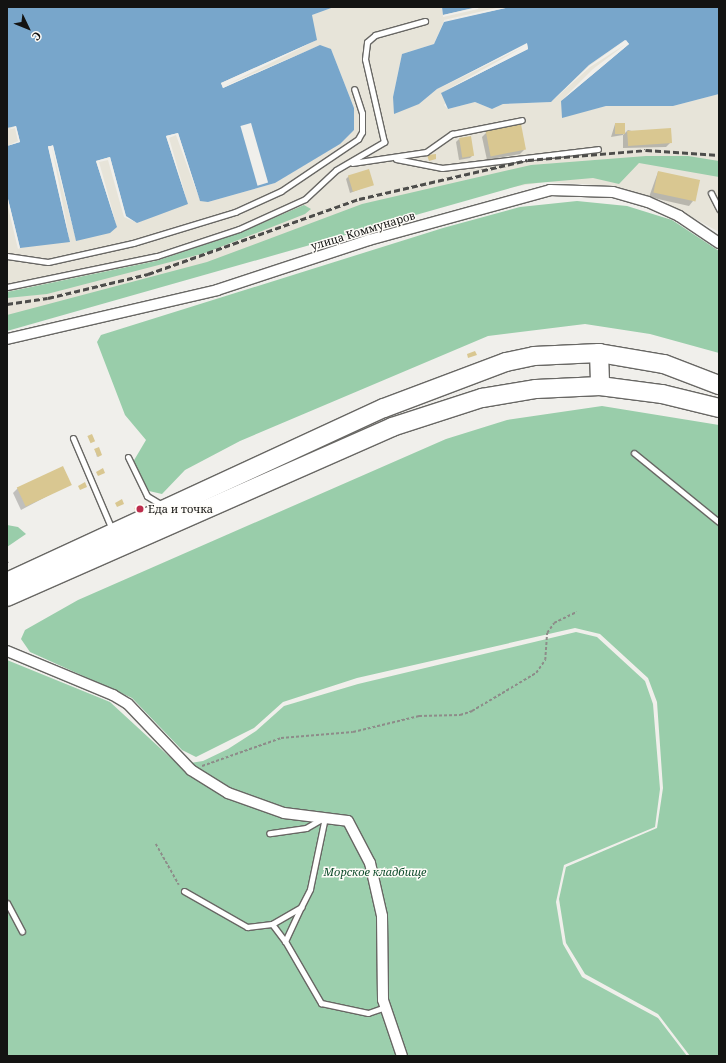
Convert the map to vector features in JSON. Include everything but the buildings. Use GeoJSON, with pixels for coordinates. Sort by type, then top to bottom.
{"type":"FeatureCollection","features":[{"type":"Feature","properties":{"kind":"highway"},"geometry":{"type":"LineString","coordinates":[[7,582],[168,506],[384,408],[473,372],[534,356],[599,353],[664,364],[719,385]]}},
{"type":"Feature","properties":{"kind":"highway"},"geometry":{"type":"LineString","coordinates":[[599,353],[600,386]]}},
{"type":"Feature","properties":{"kind":"highway"},"geometry":{"type":"LineString","coordinates":[[7,597],[392,427],[482,398],[536,389],[600,386],[662,394],[719,408]]}},
{"type":"Feature","properties":{"kind":"street","name":"улица Коммунаров"},"geometry":{"type":"LineString","coordinates":[[7,339],[217,290],[369,240],[550,190],[613,192],[648,202],[679,216],[719,243]]}},
{"type":"Feature","properties":{"kind":"street"},"geometry":{"type":"LineString","coordinates":[[7,651],[123,701],[191,770],[228,793],[284,814],[325,817],[348,821],[370,863],[382,916],[385,1007],[402,1056]]}},
{"type":"Feature","properties":{"kind":"lane"},"geometry":{"type":"LineString","coordinates":[[7,287],[157,256],[239,229],[305,199],[348,163],[384,142],[365,59],[367,42],[375,35],[425,21]]}},
{"type":"Feature","properties":{"kind":"lane"},"geometry":{"type":"LineString","coordinates":[[7,256],[48,262],[133,243],[235,212],[280,191],[358,139],[362,132],[362,113],[354,89]]}},
{"type":"Feature","properties":{"kind":"lane"},"geometry":{"type":"LineString","coordinates":[[348,163],[396,159],[426,152],[452,134],[522,120]]}},
{"type":"Feature","properties":{"kind":"lane"},"geometry":{"type":"LineString","coordinates":[[396,159],[442,168],[598,149]]}},
{"type":"Feature","properties":{"kind":"lane"},"geometry":{"type":"LineString","coordinates":[[711,193],[719,209]]}},
{"type":"Feature","properties":{"kind":"lane"},"geometry":{"type":"LineString","coordinates":[[73,438],[111,527]]}},
{"type":"Feature","properties":{"kind":"lane"},"geometry":{"type":"LineString","coordinates":[[634,453],[719,522]]}},
{"type":"Feature","properties":{"kind":"lane"},"geometry":{"type":"LineString","coordinates":[[128,457],[147,496],[168,506]]}},
{"type":"Feature","properties":{"kind":"lane"},"geometry":{"type":"LineString","coordinates":[[50,553],[111,527],[168,506]]}},
{"type":"Feature","properties":{"kind":"lane"},"geometry":{"type":"LineString","coordinates":[[269,832],[306,828],[325,817]]}},
{"type":"Feature","properties":{"kind":"lane"},"geometry":{"type":"LineString","coordinates":[[285,941],[312,882],[325,817]]}},
{"type":"Feature","properties":{"kind":"lane"},"geometry":{"type":"LineString","coordinates":[[184,891],[247,927],[272,924],[301,907]]}},
{"type":"Feature","properties":{"kind":"lane"},"geometry":{"type":"LineString","coordinates":[[7,903],[22,931]]}},
{"type":"Feature","properties":{"kind":"lane"},"geometry":{"type":"LineString","coordinates":[[272,924],[285,941],[320,1003],[368,1013],[385,1007]]}},
{"type":"Feature","properties":{"kind":"path"},"geometry":{"type":"LineString","coordinates":[[7,561],[7,569]]}},
{"type":"Feature","properties":{"kind":"path"},"geometry":{"type":"LineString","coordinates":[[191,770],[281,738],[353,732],[419,716],[472,711],[536,673],[545,660],[551,628],[564,615],[577,612]]}},
{"type":"Feature","properties":{"kind":"path"},"geometry":{"type":"LineString","coordinates":[[156,844],[167,869],[184,891]]}},
{"type":"Feature","properties":{"kind":"shaded area"},"geometry":{"type":"Polygon","coordinates":[[[334,7],[442,7],[443,14],[477,7],[510,7],[444,21],[434,44],[402,54],[393,97],[419,104],[437,89],[527,43],[528,49],[480,71],[444,105],[448,109],[475,102],[492,109],[503,104],[551,102],[589,65],[626,40],[629,44],[594,71],[562,117],[606,106],[673,106],[719,94],[719,232],[659,199],[614,186],[545,182],[456,196],[7,327],[7,195],[20,248],[48,147],[96,161],[110,157],[137,223],[174,208],[166,136],[178,133],[208,202],[275,183],[339,144],[354,130],[354,108],[331,49],[223,88],[221,83],[312,15],[334,7]]]}},
{"type":"Feature","properties":{"kind":"shaded area"},"geometry":{"type":"Polygon","coordinates":[[[16,126],[20,142],[7,146],[7,128],[16,126]]]}},
{"type":"Feature","properties":{"kind":"green space"},"geometry":{"type":"Polygon","coordinates":[[[646,156],[688,156],[719,161],[719,177],[639,163],[619,184],[593,178],[525,184],[7,331],[7,315],[207,262],[362,204],[531,165],[646,156]]]}},
{"type":"Feature","properties":{"kind":"green space"},"geometry":{"type":"Polygon","coordinates":[[[577,201],[627,206],[672,220],[719,251],[719,353],[650,334],[585,324],[488,336],[240,441],[185,470],[162,494],[149,491],[133,462],[146,440],[125,415],[97,342],[101,335],[443,228],[520,207],[577,201]]]}},
{"type":"Feature","properties":{"kind":"green space"},"geometry":{"type":"Polygon","coordinates":[[[304,205],[311,209],[305,214],[205,253],[47,294],[7,298],[7,292],[156,261],[239,233],[304,205]]]}},
{"type":"Feature","properties":{"kind":"green space"},"geometry":{"type":"Polygon","coordinates":[[[602,406],[719,425],[719,1056],[690,1056],[658,1014],[585,974],[566,943],[559,899],[566,867],[657,828],[663,788],[657,702],[648,678],[600,634],[575,628],[357,678],[283,702],[254,728],[196,757],[182,750],[132,698],[30,652],[21,639],[25,630],[78,600],[446,439],[507,420],[602,406]]]}},
{"type":"Feature","properties":{"kind":"green space"},"geometry":{"type":"Polygon","coordinates":[[[7,525],[18,527],[26,534],[7,547],[7,525]]]}},
{"type":"Feature","properties":{"kind":"green space","name":"Морское кладбище"},"geometry":{"type":"Polygon","coordinates":[[[576,632],[597,637],[645,681],[653,704],[660,789],[655,827],[564,865],[556,902],[563,944],[582,977],[658,1018],[687,1056],[7,1056],[7,660],[110,702],[173,760],[184,764],[203,761],[228,749],[256,731],[284,706],[358,684],[576,632]]]}},
{"type":"Feature","properties":{"kind":"water"},"geometry":{"type":"Polygon","coordinates":[[[7,7],[334,7],[312,15],[317,40],[221,83],[223,88],[320,45],[331,49],[354,108],[354,130],[340,144],[275,183],[208,202],[200,201],[178,133],[166,136],[188,204],[137,223],[126,217],[110,157],[96,161],[117,227],[110,233],[76,241],[53,146],[48,146],[70,242],[20,248],[7,195],[7,146],[20,142],[16,126],[7,128],[7,7]]]}},
{"type":"Feature","properties":{"kind":"water"},"geometry":{"type":"Polygon","coordinates":[[[442,7],[477,7],[443,15],[442,7]]]}},
{"type":"Feature","properties":{"kind":"water"},"geometry":{"type":"Polygon","coordinates":[[[510,7],[719,7],[719,94],[673,106],[606,106],[562,118],[561,101],[629,44],[625,40],[589,65],[551,102],[503,104],[492,109],[475,102],[448,109],[441,93],[528,49],[527,44],[437,89],[419,104],[394,114],[393,97],[402,54],[434,44],[444,22],[510,7]]]}},
{"type":"Feature","properties":{"kind":"pier"},"geometry":{"type":"Polygon","coordinates":[[[479,7],[478,9],[443,17],[443,15],[479,7]]]}},
{"type":"Feature","properties":{"kind":"pier"},"geometry":{"type":"Polygon","coordinates":[[[501,7],[510,7],[444,21],[444,20],[501,7]]]}},
{"type":"Feature","properties":{"kind":"pier"},"geometry":{"type":"Polygon","coordinates":[[[317,40],[224,86],[320,45],[223,88],[221,83],[317,40]]]}},
{"type":"Feature","properties":{"kind":"pier"},"geometry":{"type":"Polygon","coordinates":[[[626,40],[629,44],[561,101],[593,69],[626,44],[590,67],[551,102],[589,66],[626,40]]]}},
{"type":"Feature","properties":{"kind":"pier"},"geometry":{"type":"Polygon","coordinates":[[[527,43],[528,49],[441,93],[525,46],[438,89],[527,43]]]}},
{"type":"Feature","properties":{"kind":"pier"},"geometry":{"type":"Polygon","coordinates":[[[251,123],[268,183],[258,186],[240,126],[251,123]]]}},
{"type":"Feature","properties":{"kind":"pier"},"geometry":{"type":"Polygon","coordinates":[[[16,126],[20,142],[7,146],[18,141],[15,128],[7,130],[16,126]]]}},
{"type":"Feature","properties":{"kind":"pier"},"geometry":{"type":"Polygon","coordinates":[[[178,133],[200,201],[176,135],[169,138],[188,204],[166,136],[178,133]]]}},
{"type":"Feature","properties":{"kind":"pier"},"geometry":{"type":"Polygon","coordinates":[[[53,145],[76,241],[52,148],[70,242],[48,147],[53,145]]]}},
{"type":"Feature","properties":{"kind":"pier"},"geometry":{"type":"Polygon","coordinates":[[[110,157],[126,216],[137,223],[124,217],[108,160],[99,162],[117,227],[96,161],[110,157]]]}},
{"type":"Feature","properties":{"kind":"pier"},"geometry":{"type":"Polygon","coordinates":[[[7,195],[20,248],[18,249],[7,203],[7,195]]]}},
{"type":"Feature","properties":{"kind":"railway"},"geometry":{"type":"LineString","coordinates":[[7,304],[48,298],[148,274],[359,199],[528,160],[646,150],[719,155]]}},
{"type":"Feature","properties":{"kind":"place","name":"Еда и точка"},"geometry":{"type":"Point","coordinates":[140,509]}}]}
